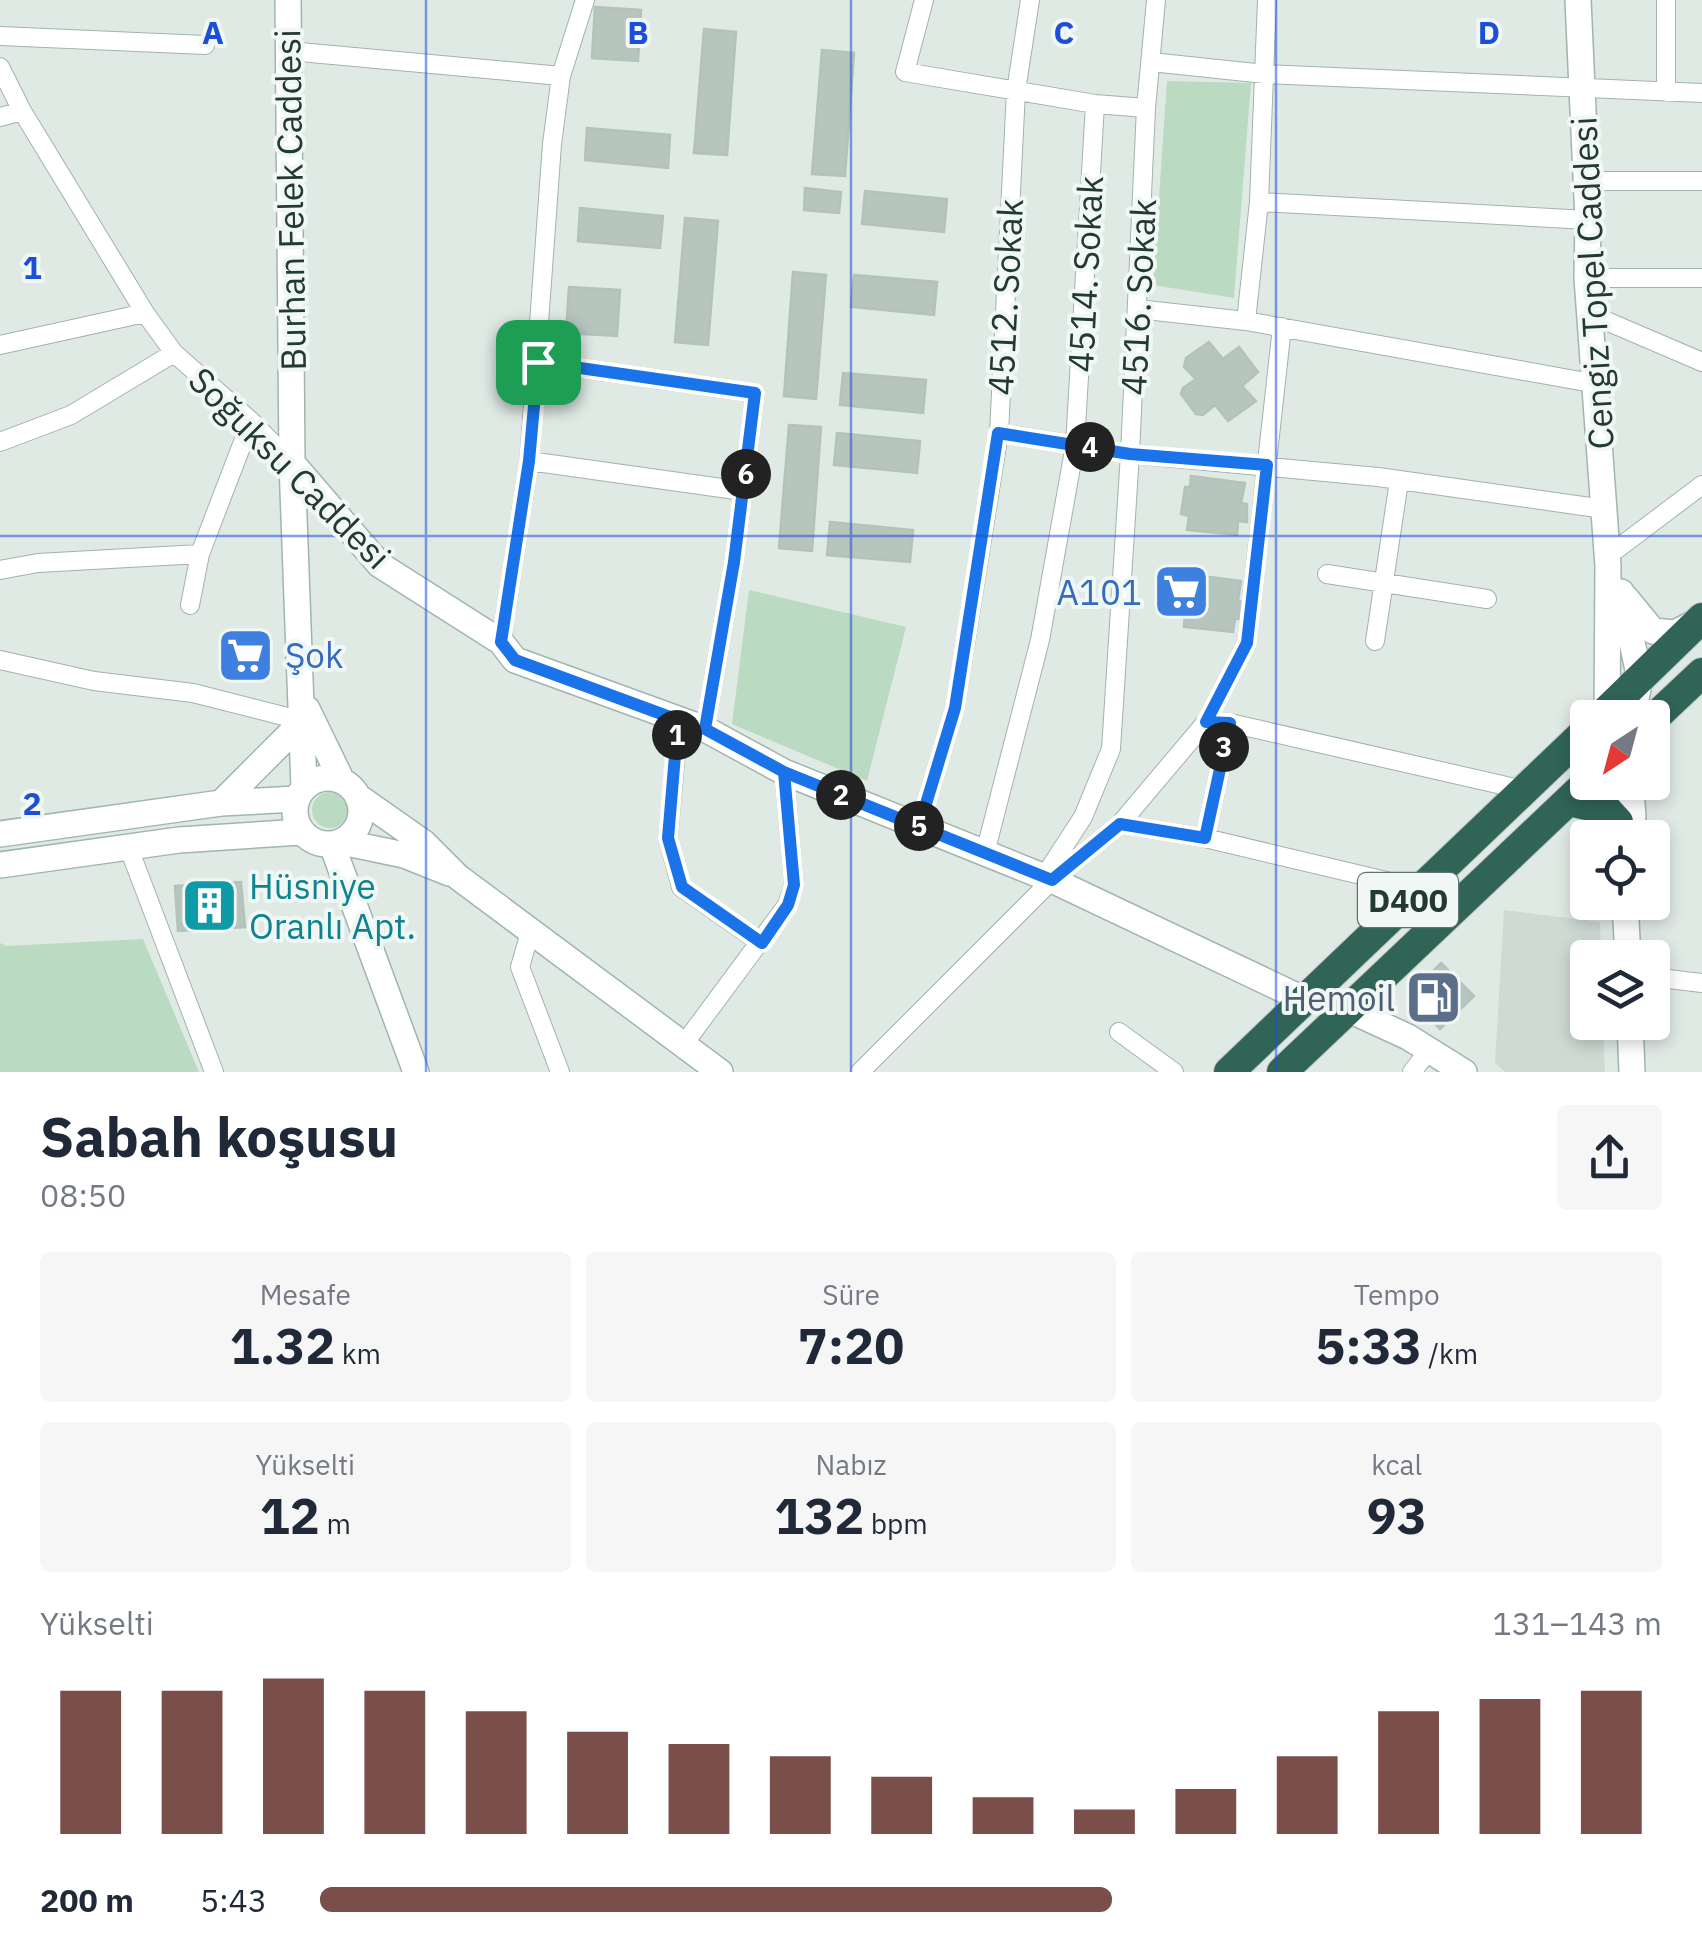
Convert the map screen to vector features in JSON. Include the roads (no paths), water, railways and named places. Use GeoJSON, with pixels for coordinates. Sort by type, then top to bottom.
{"type":"FeatureCollection","features":[{"type":"Feature","properties":{"kind":"highway","name":"D400"},"geometry":{"type":"LineString","coordinates":[[1622,700],[1700,619]]}},
{"type":"Feature","properties":{"kind":"highway"},"geometry":{"type":"LineString","coordinates":[[1670,703],[1702,673]]}},
{"type":"Feature","properties":{"kind":"highway","name":"D400"},"geometry":{"type":"LineString","coordinates":[[1229,1072],[1570,750]]}},
{"type":"Feature","properties":{"kind":"highway","name":"D400"},"geometry":{"type":"LineString","coordinates":[[1282,1072],[1570,800]]}},
{"type":"Feature","properties":{"kind":"highway"},"geometry":{"type":"LineString","coordinates":[[1591,800],[1607,810],[1614,820]]}},
{"type":"Feature","properties":{"kind":"street","name":"Burhan Felek Caddesi"},"geometry":{"type":"LineString","coordinates":[[288,0],[292,463],[303,710],[300,794]]}},
{"type":"Feature","properties":{"kind":"street"},"geometry":{"type":"LineString","coordinates":[[501,642],[529,461],[560,76],[585,0]]}},
{"type":"Feature","properties":{"kind":"street"},"geometry":{"type":"LineString","coordinates":[[924,0],[905,72],[1095,104],[1146,108]]}},
{"type":"Feature","properties":{"kind":"street","name":"4512. Sokak"},"geometry":{"type":"LineString","coordinates":[[919,827],[955,708],[998,433],[1016,91],[1030,0]]}},
{"type":"Feature","properties":{"kind":"street","name":"4516. Sokak"},"geometry":{"type":"LineString","coordinates":[[1048,878],[1084,817],[1111,749],[1146,108],[1156,0]]}},
{"type":"Feature","properties":{"kind":"street"},"geometry":{"type":"LineString","coordinates":[[1246,321],[1259,202],[1266,0]]}},
{"type":"Feature","properties":{"kind":"street","name":"Cengiz Topel Caddesi"},"geometry":{"type":"LineString","coordinates":[[1578,0],[1587,278],[1607,556],[1607,700]]}},
{"type":"Feature","properties":{"kind":"street"},"geometry":{"type":"LineString","coordinates":[[1666,0],[1666,92]]}},
{"type":"Feature","properties":{"kind":"street"},"geometry":{"type":"LineString","coordinates":[[0,36],[204,46]]}},
{"type":"Feature","properties":{"kind":"street"},"geometry":{"type":"LineString","coordinates":[[289,51],[560,76]]}},
{"type":"Feature","properties":{"kind":"street"},"geometry":{"type":"LineString","coordinates":[[1151,62],[1265,74],[1702,92]]}},
{"type":"Feature","properties":{"kind":"street","name":"Soğuksu Caddesi"},"geometry":{"type":"LineString","coordinates":[[0,67],[22,111],[145,313],[174,353],[292,463],[380,565],[501,642],[515,660],[705,729],[784,772],[1048,878],[1305,1000]]}},
{"type":"Feature","properties":{"kind":"street","name":"4514. Sokak"},"geometry":{"type":"LineString","coordinates":[[984,853],[1040,640],[1075,445],[1095,104]]}},
{"type":"Feature","properties":{"kind":"street"},"geometry":{"type":"LineString","coordinates":[[0,117],[22,111]]}},
{"type":"Feature","properties":{"kind":"street"},"geometry":{"type":"LineString","coordinates":[[1585,180],[1702,181]]}},
{"type":"Feature","properties":{"kind":"street"},"geometry":{"type":"LineString","coordinates":[[1259,202],[1588,220]]}},
{"type":"Feature","properties":{"kind":"street"},"geometry":{"type":"LineString","coordinates":[[1587,278],[1702,278]]}},
{"type":"Feature","properties":{"kind":"street"},"geometry":{"type":"LineString","coordinates":[[1137,309],[1246,321],[1597,384]]}},
{"type":"Feature","properties":{"kind":"street"},"geometry":{"type":"LineString","coordinates":[[0,345],[145,313]]}},
{"type":"Feature","properties":{"kind":"street"},"geometry":{"type":"LineString","coordinates":[[1590,314],[1702,362]]}},
{"type":"Feature","properties":{"kind":"street"},"geometry":{"type":"LineString","coordinates":[[860,1072],[1048,878],[1120,824],[1206,722],[1247,643],[1282,327]]}},
{"type":"Feature","properties":{"kind":"street"},"geometry":{"type":"LineString","coordinates":[[0,442],[70,414],[174,353]]}},
{"type":"Feature","properties":{"kind":"street"},"geometry":{"type":"LineString","coordinates":[[538,362],[755,393],[744,491],[705,729]]}},
{"type":"Feature","properties":{"kind":"street"},"geometry":{"type":"LineString","coordinates":[[190,605],[200,554],[251,421]]}},
{"type":"Feature","properties":{"kind":"street"},"geometry":{"type":"LineString","coordinates":[[998,433],[1130,454],[1267,465],[1604,508]]}},
{"type":"Feature","properties":{"kind":"street"},"geometry":{"type":"LineString","coordinates":[[529,461],[744,491]]}},
{"type":"Feature","properties":{"kind":"street"},"geometry":{"type":"LineString","coordinates":[[1375,641],[1398,481]]}},
{"type":"Feature","properties":{"kind":"street"},"geometry":{"type":"LineString","coordinates":[[1607,556],[1699,493]]}},
{"type":"Feature","properties":{"kind":"street"},"geometry":{"type":"LineString","coordinates":[[0,570],[38,563],[200,554]]}},
{"type":"Feature","properties":{"kind":"street","name":"Cengiz Topel Caddesi"},"geometry":{"type":"LineString","coordinates":[[1607,556],[1621,592],[1640,678]]}},
{"type":"Feature","properties":{"kind":"street"},"geometry":{"type":"LineString","coordinates":[[1327,574],[1486,599]]}},
{"type":"Feature","properties":{"kind":"street","name":"Cengiz Topel Caddesi"},"geometry":{"type":"LineString","coordinates":[[1621,592],[1653,631],[1675,633],[1700,619]]}},
{"type":"Feature","properties":{"kind":"street"},"geometry":{"type":"LineString","coordinates":[[0,660],[94,681],[303,710]]}},
{"type":"Feature","properties":{"kind":"street"},"geometry":{"type":"LineString","coordinates":[[303,710],[350,788],[361,817],[351,836],[337,843]]}},
{"type":"Feature","properties":{"kind":"street"},"geometry":{"type":"LineString","coordinates":[[221,803],[303,710]]}},
{"type":"Feature","properties":{"kind":"street"},"geometry":{"type":"LineString","coordinates":[[678,720],[668,838],[682,887],[762,943]]}},
{"type":"Feature","properties":{"kind":"street"},"geometry":{"type":"LineString","coordinates":[[1206,722],[1230,723],[1524,790]]}},
{"type":"Feature","properties":{"kind":"street"},"geometry":{"type":"LineString","coordinates":[[1205,838],[1230,723]]}},
{"type":"Feature","properties":{"kind":"street"},"geometry":{"type":"LineString","coordinates":[[684,1044],[788,905],[794,885],[784,772]]}},
{"type":"Feature","properties":{"kind":"street"},"geometry":{"type":"LineString","coordinates":[[0,834],[300,794],[320,778],[350,788],[424,843],[458,877],[720,1072]]}},
{"type":"Feature","properties":{"kind":"street"},"geometry":{"type":"LineString","coordinates":[[300,794],[296,822],[310,840],[404,855],[458,877]]}},
{"type":"Feature","properties":{"kind":"street"},"geometry":{"type":"LineString","coordinates":[[1120,824],[1205,838],[1420,889]]}},
{"type":"Feature","properties":{"kind":"street"},"geometry":{"type":"LineString","coordinates":[[0,865],[128,846],[301,832]]}},
{"type":"Feature","properties":{"kind":"street"},"geometry":{"type":"LineString","coordinates":[[337,843],[416,1072]]}},
{"type":"Feature","properties":{"kind":"street"},"geometry":{"type":"LineString","coordinates":[[128,846],[214,1072]]}},
{"type":"Feature","properties":{"kind":"street"},"geometry":{"type":"LineString","coordinates":[[531,929],[520,967],[560,1072]]}},
{"type":"Feature","properties":{"kind":"street"},"geometry":{"type":"LineString","coordinates":[[1670,979],[1702,983]]}},
{"type":"Feature","properties":{"kind":"street"},"geometry":{"type":"LineString","coordinates":[[1347,1009],[1430,1050],[1464,1072]]}},
{"type":"Feature","properties":{"kind":"street"},"geometry":{"type":"LineString","coordinates":[[1119,1032],[1174,1072]]}},
{"type":"Feature","properties":{"kind":"street"},"geometry":{"type":"LineString","coordinates":[[1631,1040],[1632,1072]]}},
{"type":"Feature","properties":{"kind":"street"},"geometry":{"type":"LineString","coordinates":[[1412,1072],[1430,1050]]}},
{"type":"Feature","properties":{"kind":"place","name":"A101"},"geometry":{"type":"Point","coordinates":[1181,592]}},
{"type":"Feature","properties":{"kind":"place","name":"Şok"},"geometry":{"type":"Point","coordinates":[246,655]}},
{"type":"Feature","properties":{"kind":"place","name":"Hüsniye Oranlı Apt."},"geometry":{"type":"Point","coordinates":[210,906]}},
{"type":"Feature","properties":{"kind":"place","name":"Hemoil"},"geometry":{"type":"Point","coordinates":[1434,998]}}]}
